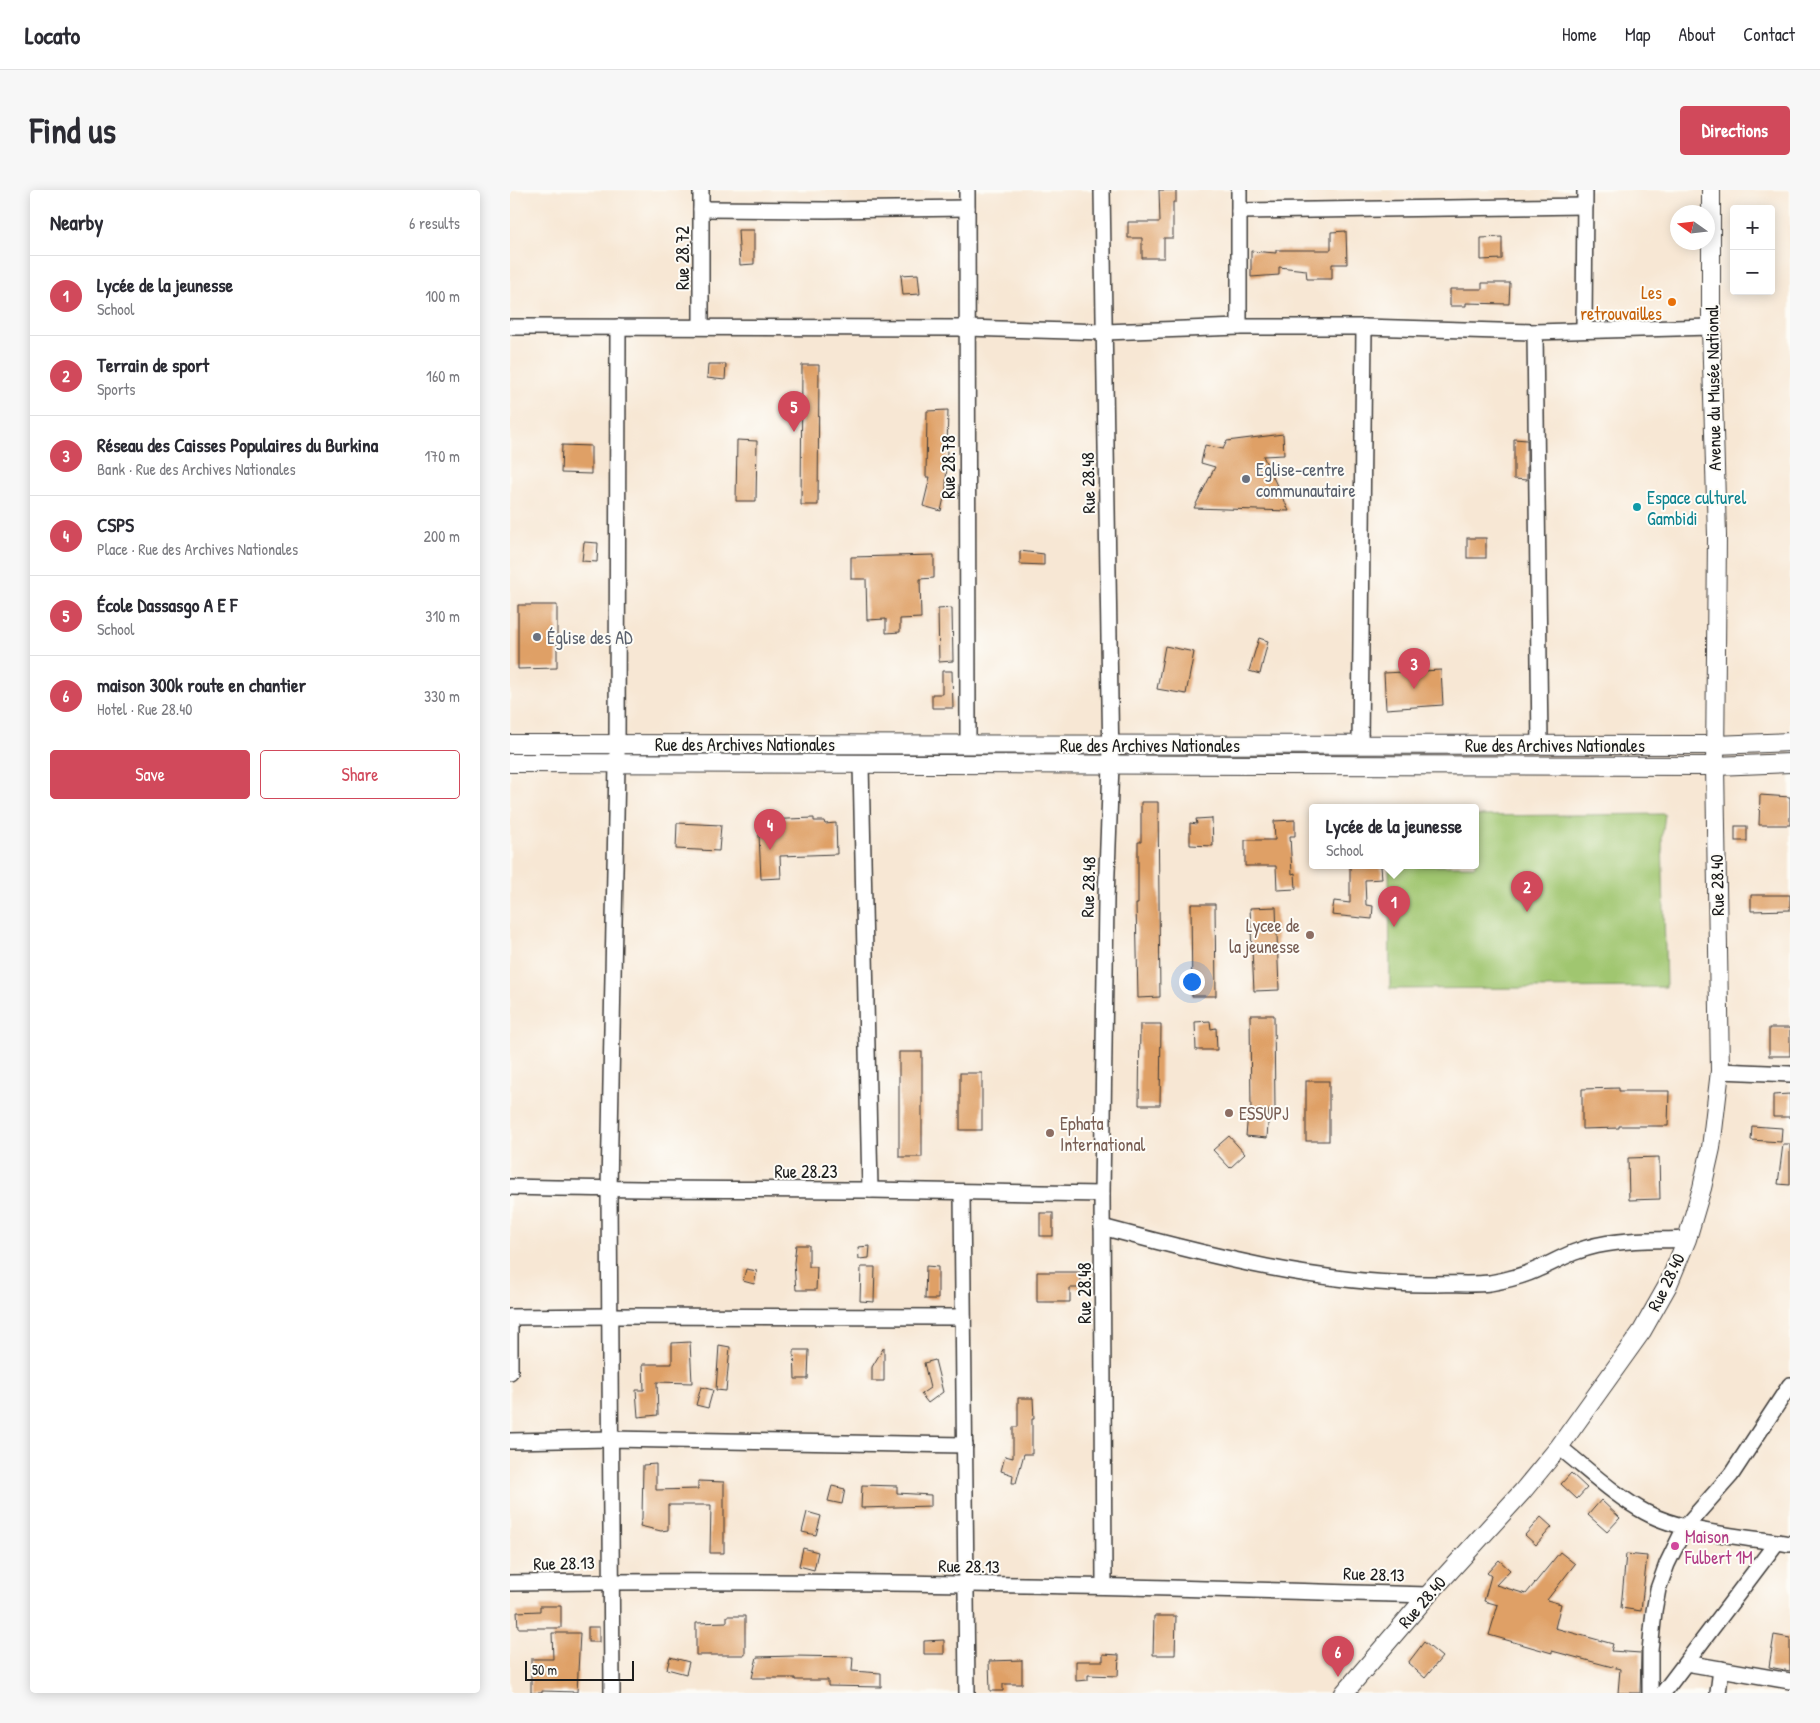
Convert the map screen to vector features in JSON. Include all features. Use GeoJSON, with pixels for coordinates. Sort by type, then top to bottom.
{"type":"FeatureCollection","features":[{"type":"Feature","properties":{"kind":"street","name":"Rue 28.72"},"geometry":{"type":"LineString","coordinates":[[701,190],[701,326]]}},
{"type":"Feature","properties":{"kind":"street","name":"Rue 28.78"},"geometry":{"type":"LineString","coordinates":[[966,190],[968,744]]}},
{"type":"Feature","properties":{"kind":"street","name":"Rue 28.48"},"geometry":{"type":"LineString","coordinates":[[1102,190],[1111,745],[1106,898],[1102,1194],[1104,1586]]}},
{"type":"Feature","properties":{"kind":"street"},"geometry":{"type":"LineString","coordinates":[[1239,190],[1239,327]]}},
{"type":"Feature","properties":{"kind":"street"},"geometry":{"type":"LineString","coordinates":[[1584,330],[1585,190]]}},
{"type":"Feature","properties":{"kind":"street","name":"Avenue du Musée National"},"geometry":{"type":"LineString","coordinates":[[1710,190],[1711,327],[1717,536],[1715,766]]}},
{"type":"Feature","properties":{"kind":"street"},"geometry":{"type":"LineString","coordinates":[[1239,210],[1585,206]]}},
{"type":"Feature","properties":{"kind":"street"},"geometry":{"type":"LineString","coordinates":[[701,209],[967,208]]}},
{"type":"Feature","properties":{"kind":"street"},"geometry":{"type":"LineString","coordinates":[[510,327],[966,328],[1105,332],[1239,327],[1364,327],[1535,332],[1711,327]]}},
{"type":"Feature","properties":{"kind":"street"},"geometry":{"type":"LineString","coordinates":[[612,1693],[609,1190],[617,763],[618,327]]}},
{"type":"Feature","properties":{"kind":"street"},"geometry":{"type":"LineString","coordinates":[[1360,745],[1364,327]]}},
{"type":"Feature","properties":{"kind":"street"},"geometry":{"type":"LineString","coordinates":[[1535,332],[1540,745]]}},
{"type":"Feature","properties":{"kind":"street","name":"Rue des Archives Nationales"},"geometry":{"type":"LineString","coordinates":[[510,744],[1715,745],[1790,742]]}},
{"type":"Feature","properties":{"kind":"street","name":"Rue des Archives Nationales"},"geometry":{"type":"LineString","coordinates":[[510,763],[1715,766],[1790,763]]}},
{"type":"Feature","properties":{"kind":"street"},"geometry":{"type":"LineString","coordinates":[[861,764],[870,1190]]}},
{"type":"Feature","properties":{"kind":"street","name":"Rue 28.40"},"geometry":{"type":"LineString","coordinates":[[1344,1693],[1428,1595],[1522,1492],[1559,1447],[1642,1331],[1668,1285],[1686,1239],[1702,1188],[1711,1148],[1720,1071],[1715,766]]}},
{"type":"Feature","properties":{"kind":"street"},"geometry":{"type":"LineString","coordinates":[[1720,1071],[1790,1074]]}},
{"type":"Feature","properties":{"kind":"street","name":"Rue 28.23"},"geometry":{"type":"LineString","coordinates":[[510,1187],[609,1190],[870,1190],[1102,1194]]}},
{"type":"Feature","properties":{"kind":"street"},"geometry":{"type":"LineString","coordinates":[[962,1193],[967,1693]]}},
{"type":"Feature","properties":{"kind":"street"},"geometry":{"type":"LineString","coordinates":[[1102,1227],[1232,1261],[1291,1272],[1399,1284],[1487,1283],[1512,1279],[1538,1270],[1578,1251],[1595,1246],[1620,1242],[1686,1239]]}},
{"type":"Feature","properties":{"kind":"street"},"geometry":{"type":"LineString","coordinates":[[510,1372],[510,1318],[609,1316],[964,1317]]}},
{"type":"Feature","properties":{"kind":"street"},"geometry":{"type":"LineString","coordinates":[[1650,1693],[1650,1650],[1658,1589],[1667,1564],[1685,1527],[1731,1475],[1790,1385]]}},
{"type":"Feature","properties":{"kind":"street"},"geometry":{"type":"LineString","coordinates":[[510,1441],[610,1439],[965,1445]]}},
{"type":"Feature","properties":{"kind":"street"},"geometry":{"type":"LineString","coordinates":[[1559,1447],[1638,1508],[1666,1522],[1685,1527],[1783,1543],[1663,1693]]}},
{"type":"Feature","properties":{"kind":"street","name":"Rue 28.13"},"geometry":{"type":"LineString","coordinates":[[510,1583],[611,1581],[966,1584],[1428,1595]]}},
{"type":"Feature","properties":{"kind":"street"},"geometry":{"type":"LineString","coordinates":[[1686,1663],[1790,1681]]}},
{"type":"Feature","properties":{"kind":"street"},"geometry":{"type":"LineString","coordinates":[[1718,1693],[1721,1669]]}},
{"type":"Feature","properties":{"kind":"green space"},"geometry":{"type":"Polygon","coordinates":[[[1665,814],[1662,837],[1666,987],[1390,989],[1389,869],[1479,869],[1479,816],[1665,814]]]}},
{"type":"Feature","properties":{"kind":"building"},"geometry":{"type":"Polygon","coordinates":[[[1159,190],[1176,190],[1176,202],[1173,202],[1173,238],[1164,238],[1164,258],[1142,258],[1142,238],[1128,238],[1128,222],[1160,222],[1159,190]]]}},
{"type":"Feature","properties":{"kind":"building"},"geometry":{"type":"Polygon","coordinates":[[[738,230],[754,230],[754,264],[740,265],[738,230]]]}},
{"type":"Feature","properties":{"kind":"building"},"geometry":{"type":"Polygon","coordinates":[[[1346,231],[1347,264],[1332,264],[1332,279],[1307,279],[1306,270],[1279,267],[1279,275],[1251,277],[1251,251],[1276,253],[1276,250],[1331,250],[1331,232],[1346,231]]]}},
{"type":"Feature","properties":{"kind":"building"},"geometry":{"type":"Polygon","coordinates":[[[1502,237],[1502,259],[1481,260],[1481,238],[1502,237]]]}},
{"type":"Feature","properties":{"kind":"building"},"geometry":{"type":"Polygon","coordinates":[[[918,274],[920,294],[903,295],[901,275],[918,274]]]}},
{"type":"Feature","properties":{"kind":"building"},"geometry":{"type":"Polygon","coordinates":[[[1482,283],[1510,283],[1509,304],[1466,303],[1466,306],[1450,306],[1450,289],[1482,289],[1482,283]]]}},
{"type":"Feature","properties":{"kind":"building"},"geometry":{"type":"Polygon","coordinates":[[[708,364],[726,364],[725,380],[707,378],[708,364]]]}},
{"type":"Feature","properties":{"kind":"building"},"geometry":{"type":"Polygon","coordinates":[[[802,365],[819,365],[818,505],[801,505],[802,365]]]}},
{"type":"Feature","properties":{"kind":"building"},"geometry":{"type":"Polygon","coordinates":[[[948,410],[946,489],[941,511],[923,506],[930,477],[926,477],[927,411],[948,410]]]}},
{"type":"Feature","properties":{"kind":"building"},"geometry":{"type":"Polygon","coordinates":[[[1283,434],[1284,455],[1263,456],[1289,511],[1194,508],[1215,467],[1201,463],[1205,445],[1223,449],[1227,441],[1283,434]]]}},
{"type":"Feature","properties":{"kind":"building"},"geometry":{"type":"Polygon","coordinates":[[[1514,439],[1527,440],[1527,480],[1514,479],[1514,439]]]}},
{"type":"Feature","properties":{"kind":"building"},"geometry":{"type":"Polygon","coordinates":[[[737,440],[757,441],[756,501],[736,501],[737,440]]]}},
{"type":"Feature","properties":{"kind":"building"},"geometry":{"type":"Polygon","coordinates":[[[562,445],[591,446],[591,474],[561,473],[562,445]]]}},
{"type":"Feature","properties":{"kind":"building"},"geometry":{"type":"Polygon","coordinates":[[[1467,538],[1486,538],[1486,558],[1467,558],[1467,538]]]}},
{"type":"Feature","properties":{"kind":"building"},"geometry":{"type":"Polygon","coordinates":[[[584,542],[598,543],[597,562],[582,561],[584,542]]]}},
{"type":"Feature","properties":{"kind":"building"},"geometry":{"type":"Polygon","coordinates":[[[1020,551],[1044,554],[1044,565],[1020,564],[1020,551]]]}},
{"type":"Feature","properties":{"kind":"building"},"geometry":{"type":"Polygon","coordinates":[[[934,555],[934,578],[920,579],[921,618],[900,619],[900,632],[886,633],[886,619],[867,620],[866,579],[851,579],[851,557],[934,555]]]}},
{"type":"Feature","properties":{"kind":"building","name":"Église des AD"},"geometry":{"type":"Polygon","coordinates":[[[518,605],[557,605],[557,668],[518,669],[518,605]]]}},
{"type":"Feature","properties":{"kind":"building"},"geometry":{"type":"Polygon","coordinates":[[[952,608],[953,661],[939,662],[938,609],[952,608]]]}},
{"type":"Feature","properties":{"kind":"building"},"geometry":{"type":"Polygon","coordinates":[[[1259,638],[1268,641],[1260,674],[1249,671],[1259,638]]]}},
{"type":"Feature","properties":{"kind":"building"},"geometry":{"type":"Polygon","coordinates":[[[1165,646],[1194,652],[1186,694],[1157,689],[1165,646]]]}},
{"type":"Feature","properties":{"kind":"building"},"geometry":{"type":"Polygon","coordinates":[[[1441,670],[1443,705],[1386,709],[1384,673],[1441,670]]]}},
{"type":"Feature","properties":{"kind":"building"},"geometry":{"type":"Polygon","coordinates":[[[942,671],[952,671],[953,708],[932,708],[932,694],[942,694],[942,671]]]}},
{"type":"Feature","properties":{"kind":"building"},"geometry":{"type":"Polygon","coordinates":[[[1760,795],[1790,797],[1790,825],[1759,825],[1760,795]]]}},
{"type":"Feature","properties":{"kind":"building"},"geometry":{"type":"Polygon","coordinates":[[[1141,802],[1158,802],[1160,997],[1138,998],[1136,904],[1138,904],[1138,842],[1141,842],[1141,802]]]}},
{"type":"Feature","properties":{"kind":"building"},"geometry":{"type":"Polygon","coordinates":[[[814,818],[814,821],[824,821],[825,824],[836,823],[837,854],[780,856],[781,878],[761,879],[759,834],[762,834],[762,820],[814,818]]]}},
{"type":"Feature","properties":{"kind":"building"},"geometry":{"type":"Polygon","coordinates":[[[1212,818],[1213,846],[1190,845],[1190,823],[1197,824],[1196,819],[1212,818]]]}},
{"type":"Feature","properties":{"kind":"building"},"geometry":{"type":"Polygon","coordinates":[[[1295,820],[1295,836],[1290,836],[1292,874],[1295,873],[1296,889],[1277,890],[1276,866],[1245,866],[1245,840],[1275,840],[1274,821],[1295,820]]]}},
{"type":"Feature","properties":{"kind":"building"},"geometry":{"type":"Polygon","coordinates":[[[677,823],[721,825],[719,851],[676,849],[677,823]]]}},
{"type":"Feature","properties":{"kind":"building"},"geometry":{"type":"Polygon","coordinates":[[[1735,826],[1747,826],[1747,841],[1735,841],[1735,826]]]}},
{"type":"Feature","properties":{"kind":"building"},"geometry":{"type":"Polygon","coordinates":[[[1350,869],[1381,869],[1382,879],[1365,880],[1366,905],[1373,906],[1372,919],[1332,915],[1334,901],[1350,903],[1350,869]]]}},
{"type":"Feature","properties":{"kind":"building"},"geometry":{"type":"Polygon","coordinates":[[[1751,895],[1790,895],[1790,910],[1751,911],[1751,895]]]}},
{"type":"Feature","properties":{"kind":"building"},"geometry":{"type":"Polygon","coordinates":[[[1191,904],[1215,904],[1216,996],[1192,996],[1191,904]]]}},
{"type":"Feature","properties":{"kind":"building"},"geometry":{"type":"Polygon","coordinates":[[[1276,907],[1279,990],[1254,991],[1250,908],[1276,907]]]}},
{"type":"Feature","properties":{"kind":"building"},"geometry":{"type":"Polygon","coordinates":[[[1250,1015],[1274,1015],[1275,1110],[1269,1110],[1267,1138],[1246,1136],[1248,1113],[1251,1113],[1250,1015]]]}},
{"type":"Feature","properties":{"kind":"building"},"geometry":{"type":"Polygon","coordinates":[[[1210,1021],[1211,1029],[1216,1028],[1217,1050],[1196,1050],[1195,1022],[1210,1021]]]}},
{"type":"Feature","properties":{"kind":"building"},"geometry":{"type":"Polygon","coordinates":[[[1140,1024],[1161,1024],[1160,1105],[1139,1105],[1140,1024]]]}},
{"type":"Feature","properties":{"kind":"building"},"geometry":{"type":"Polygon","coordinates":[[[1769,1028],[1790,1028],[1790,1056],[1769,1056],[1769,1028]]]}},
{"type":"Feature","properties":{"kind":"building"},"geometry":{"type":"Polygon","coordinates":[[[899,1052],[922,1052],[922,1157],[899,1157],[899,1052]]]}},
{"type":"Feature","properties":{"kind":"building"},"geometry":{"type":"Polygon","coordinates":[[[960,1073],[982,1073],[982,1130],[960,1130],[960,1073]]]}},
{"type":"Feature","properties":{"kind":"building"},"geometry":{"type":"Polygon","coordinates":[[[1306,1081],[1329,1081],[1329,1141],[1306,1141],[1306,1081]]]}},
{"type":"Feature","properties":{"kind":"building"},"geometry":{"type":"Polygon","coordinates":[[[1619,1088],[1619,1091],[1669,1091],[1668,1126],[1619,1126],[1619,1128],[1582,1129],[1582,1089],[1619,1088]]]}},
{"type":"Feature","properties":{"kind":"building"},"geometry":{"type":"Polygon","coordinates":[[[1790,1094],[1790,1117],[1773,1117],[1773,1095],[1790,1094]]]}},
{"type":"Feature","properties":{"kind":"building"},"geometry":{"type":"Polygon","coordinates":[[[1752,1126],[1782,1128],[1781,1142],[1751,1140],[1752,1126]]]}},
{"type":"Feature","properties":{"kind":"building"},"geometry":{"type":"Polygon","coordinates":[[[1229,1136],[1245,1154],[1230,1168],[1213,1150],[1229,1136]]]}},
{"type":"Feature","properties":{"kind":"building"},"geometry":{"type":"Polygon","coordinates":[[[1783,1144],[1790,1144],[1790,1185],[1778,1184],[1783,1144]]]}},
{"type":"Feature","properties":{"kind":"building"},"geometry":{"type":"Polygon","coordinates":[[[1659,1157],[1660,1199],[1629,1200],[1628,1158],[1659,1157]]]}},
{"type":"Feature","properties":{"kind":"building"},"geometry":{"type":"Polygon","coordinates":[[[1040,1213],[1053,1213],[1053,1236],[1040,1236],[1040,1213]]]}},
{"type":"Feature","properties":{"kind":"building"},"geometry":{"type":"Polygon","coordinates":[[[796,1245],[809,1245],[809,1267],[817,1267],[816,1290],[796,1290],[794,1263],[796,1245]]]}},
{"type":"Feature","properties":{"kind":"building"},"geometry":{"type":"Polygon","coordinates":[[[870,1246],[869,1258],[859,1259],[858,1247],[870,1246]]]}},
{"type":"Feature","properties":{"kind":"building"},"geometry":{"type":"Polygon","coordinates":[[[926,1266],[938,1267],[938,1299],[925,1299],[926,1266]]]}},
{"type":"Feature","properties":{"kind":"building"},"geometry":{"type":"Polygon","coordinates":[[[861,1267],[875,1267],[874,1302],[860,1301],[861,1267]]]}},
{"type":"Feature","properties":{"kind":"building"},"geometry":{"type":"Polygon","coordinates":[[[746,1269],[757,1271],[754,1284],[743,1281],[746,1269]]]}},
{"type":"Feature","properties":{"kind":"building"},"geometry":{"type":"Polygon","coordinates":[[[1037,1272],[1081,1272],[1081,1288],[1070,1288],[1070,1302],[1037,1302],[1037,1272]]]}},
{"type":"Feature","properties":{"kind":"building"},"geometry":{"type":"Polygon","coordinates":[[[690,1342],[692,1383],[657,1382],[658,1415],[638,1417],[636,1390],[644,1390],[643,1364],[672,1364],[672,1343],[690,1342]]]}},
{"type":"Feature","properties":{"kind":"building"},"geometry":{"type":"Polygon","coordinates":[[[719,1345],[730,1347],[726,1391],[716,1390],[719,1345]]]}},
{"type":"Feature","properties":{"kind":"building"},"geometry":{"type":"Polygon","coordinates":[[[884,1347],[884,1381],[872,1381],[872,1367],[884,1347]]]}},
{"type":"Feature","properties":{"kind":"building"},"geometry":{"type":"Polygon","coordinates":[[[794,1350],[809,1350],[808,1379],[795,1379],[794,1350]]]}},
{"type":"Feature","properties":{"kind":"building"},"geometry":{"type":"Polygon","coordinates":[[[935,1360],[943,1392],[928,1403],[921,1394],[930,1388],[924,1363],[935,1360]]]}},
{"type":"Feature","properties":{"kind":"building"},"geometry":{"type":"Polygon","coordinates":[[[701,1387],[713,1390],[708,1408],[696,1405],[701,1387]]]}},
{"type":"Feature","properties":{"kind":"building"},"geometry":{"type":"Polygon","coordinates":[[[1018,1398],[1033,1398],[1032,1454],[1024,1454],[1016,1483],[1012,1483],[1013,1475],[1001,1471],[1005,1456],[1013,1458],[1013,1427],[1018,1427],[1018,1398]]]}},
{"type":"Feature","properties":{"kind":"building"},"geometry":{"type":"Polygon","coordinates":[[[656,1464],[656,1490],[698,1489],[698,1481],[724,1482],[724,1553],[710,1553],[711,1505],[668,1505],[668,1530],[661,1531],[640,1526],[642,1518],[643,1465],[656,1464]]]}},
{"type":"Feature","properties":{"kind":"building"},"geometry":{"type":"Polygon","coordinates":[[[1571,1473],[1587,1488],[1577,1499],[1561,1484],[1571,1473]]]}},
{"type":"Feature","properties":{"kind":"building"},"geometry":{"type":"Polygon","coordinates":[[[862,1485],[897,1486],[897,1493],[931,1495],[931,1506],[861,1508],[862,1485]]]}},
{"type":"Feature","properties":{"kind":"building"},"geometry":{"type":"Polygon","coordinates":[[[832,1486],[845,1489],[842,1504],[828,1501],[832,1486]]]}},
{"type":"Feature","properties":{"kind":"building"},"geometry":{"type":"Polygon","coordinates":[[[1601,1500],[1620,1518],[1607,1532],[1588,1515],[1601,1500]]]}},
{"type":"Feature","properties":{"kind":"building"},"geometry":{"type":"Polygon","coordinates":[[[807,1512],[821,1516],[816,1535],[802,1532],[807,1512]]]}},
{"type":"Feature","properties":{"kind":"building"},"geometry":{"type":"Polygon","coordinates":[[[1541,1517],[1552,1527],[1536,1545],[1525,1535],[1541,1517]]]}},
{"type":"Feature","properties":{"kind":"building"},"geometry":{"type":"Polygon","coordinates":[[[803,1548],[818,1552],[814,1570],[799,1566],[803,1548]]]}},
{"type":"Feature","properties":{"kind":"building"},"geometry":{"type":"Polygon","coordinates":[[[1560,1552],[1575,1564],[1547,1600],[1561,1604],[1555,1628],[1613,1644],[1611,1651],[1641,1653],[1640,1693],[1618,1693],[1620,1669],[1552,1651],[1552,1653],[1489,1635],[1498,1605],[1484,1601],[1491,1576],[1487,1573],[1499,1560],[1510,1570],[1496,1585],[1526,1594],[1560,1552]]]}},
{"type":"Feature","properties":{"kind":"building"},"geometry":{"type":"Polygon","coordinates":[[[1626,1554],[1647,1556],[1641,1611],[1621,1608],[1626,1554]]]}},
{"type":"Feature","properties":{"kind":"building"},"geometry":{"type":"Polygon","coordinates":[[[540,1606],[561,1606],[561,1628],[518,1628],[517,1612],[540,1611],[540,1606]]]}},
{"type":"Feature","properties":{"kind":"building"},"geometry":{"type":"Polygon","coordinates":[[[727,1616],[745,1616],[745,1655],[696,1655],[696,1623],[727,1622],[727,1616]]]}},
{"type":"Feature","properties":{"kind":"building"},"geometry":{"type":"Polygon","coordinates":[[[1154,1616],[1176,1616],[1175,1655],[1153,1655],[1154,1616]]]}},
{"type":"Feature","properties":{"kind":"building"},"geometry":{"type":"Polygon","coordinates":[[[588,1627],[599,1627],[599,1642],[588,1642],[588,1627]]]}},
{"type":"Feature","properties":{"kind":"building"},"geometry":{"type":"Polygon","coordinates":[[[552,1633],[580,1633],[577,1692],[542,1691],[542,1693],[531,1693],[531,1659],[553,1659],[552,1633]]]}},
{"type":"Feature","properties":{"kind":"building"},"geometry":{"type":"Polygon","coordinates":[[[1774,1635],[1790,1638],[1790,1671],[1769,1667],[1774,1635]]]}},
{"type":"Feature","properties":{"kind":"building"},"geometry":{"type":"Polygon","coordinates":[[[944,1640],[944,1654],[924,1654],[924,1641],[944,1640]]]}},
{"type":"Feature","properties":{"kind":"building"},"geometry":{"type":"Polygon","coordinates":[[[1424,1642],[1442,1657],[1425,1678],[1408,1663],[1424,1642]]]}},
{"type":"Feature","properties":{"kind":"building"},"geometry":{"type":"Polygon","coordinates":[[[1103,1654],[1119,1655],[1118,1676],[1088,1675],[1088,1680],[1076,1681],[1076,1661],[1103,1661],[1103,1654]]]}},
{"type":"Feature","properties":{"kind":"building"},"geometry":{"type":"Polygon","coordinates":[[[670,1657],[689,1662],[686,1674],[667,1669],[670,1657]]]}},
{"type":"Feature","properties":{"kind":"building"},"geometry":{"type":"Polygon","coordinates":[[[757,1657],[853,1657],[852,1671],[881,1673],[881,1687],[828,1686],[828,1680],[752,1678],[757,1657]]]}},
{"type":"Feature","properties":{"kind":"building"},"geometry":{"type":"Polygon","coordinates":[[[1022,1660],[1022,1684],[1003,1684],[1003,1691],[990,1691],[989,1661],[1022,1660]]]}},
{"type":"Feature","properties":{"kind":"place","name":"Les retrouvailles"},"geometry":{"type":"Point","coordinates":[1672,302]}},
{"type":"Feature","properties":{"kind":"place","name":"École Dassasgo A E F"},"geometry":{"type":"Point","coordinates":[794,432]}},
{"type":"Feature","properties":{"kind":"place","name":"Eglise-centre communautaire"},"geometry":{"type":"Point","coordinates":[1246,479]}},
{"type":"Feature","properties":{"kind":"place","name":"Espace culturel Gambidi"},"geometry":{"type":"Point","coordinates":[1637,507]}},
{"type":"Feature","properties":{"kind":"place","name":"Église des AD"},"geometry":{"type":"Point","coordinates":[537,637]}},
{"type":"Feature","properties":{"kind":"place","name":"Réseau des Caisses Populaires du Burkina"},"geometry":{"type":"Point","coordinates":[1414,689]}},
{"type":"Feature","properties":{"kind":"place","name":"CSPS"},"geometry":{"type":"Point","coordinates":[770,850]}},
{"type":"Feature","properties":{"kind":"place","name":"Terrain de sport"},"geometry":{"type":"Point","coordinates":[1527,912]}},
{"type":"Feature","properties":{"kind":"place","name":"Lycée de la jeunesse"},"geometry":{"type":"Point","coordinates":[1394,927]}},
{"type":"Feature","properties":{"kind":"place","name":"Lycee de la jeunesse"},"geometry":{"type":"Point","coordinates":[1310,935]}},
{"type":"Feature","properties":{"kind":"place","name":"ESSUPJ"},"geometry":{"type":"Point","coordinates":[1229,1113]}},
{"type":"Feature","properties":{"kind":"place","name":"Ephata International"},"geometry":{"type":"Point","coordinates":[1050,1133]}},
{"type":"Feature","properties":{"kind":"place","name":"Maison Fulbert 1M"},"geometry":{"type":"Point","coordinates":[1675,1546]}},
{"type":"Feature","properties":{"kind":"place","name":"maison 300k route en chantier"},"geometry":{"type":"Point","coordinates":[1338,1677]}}]}
